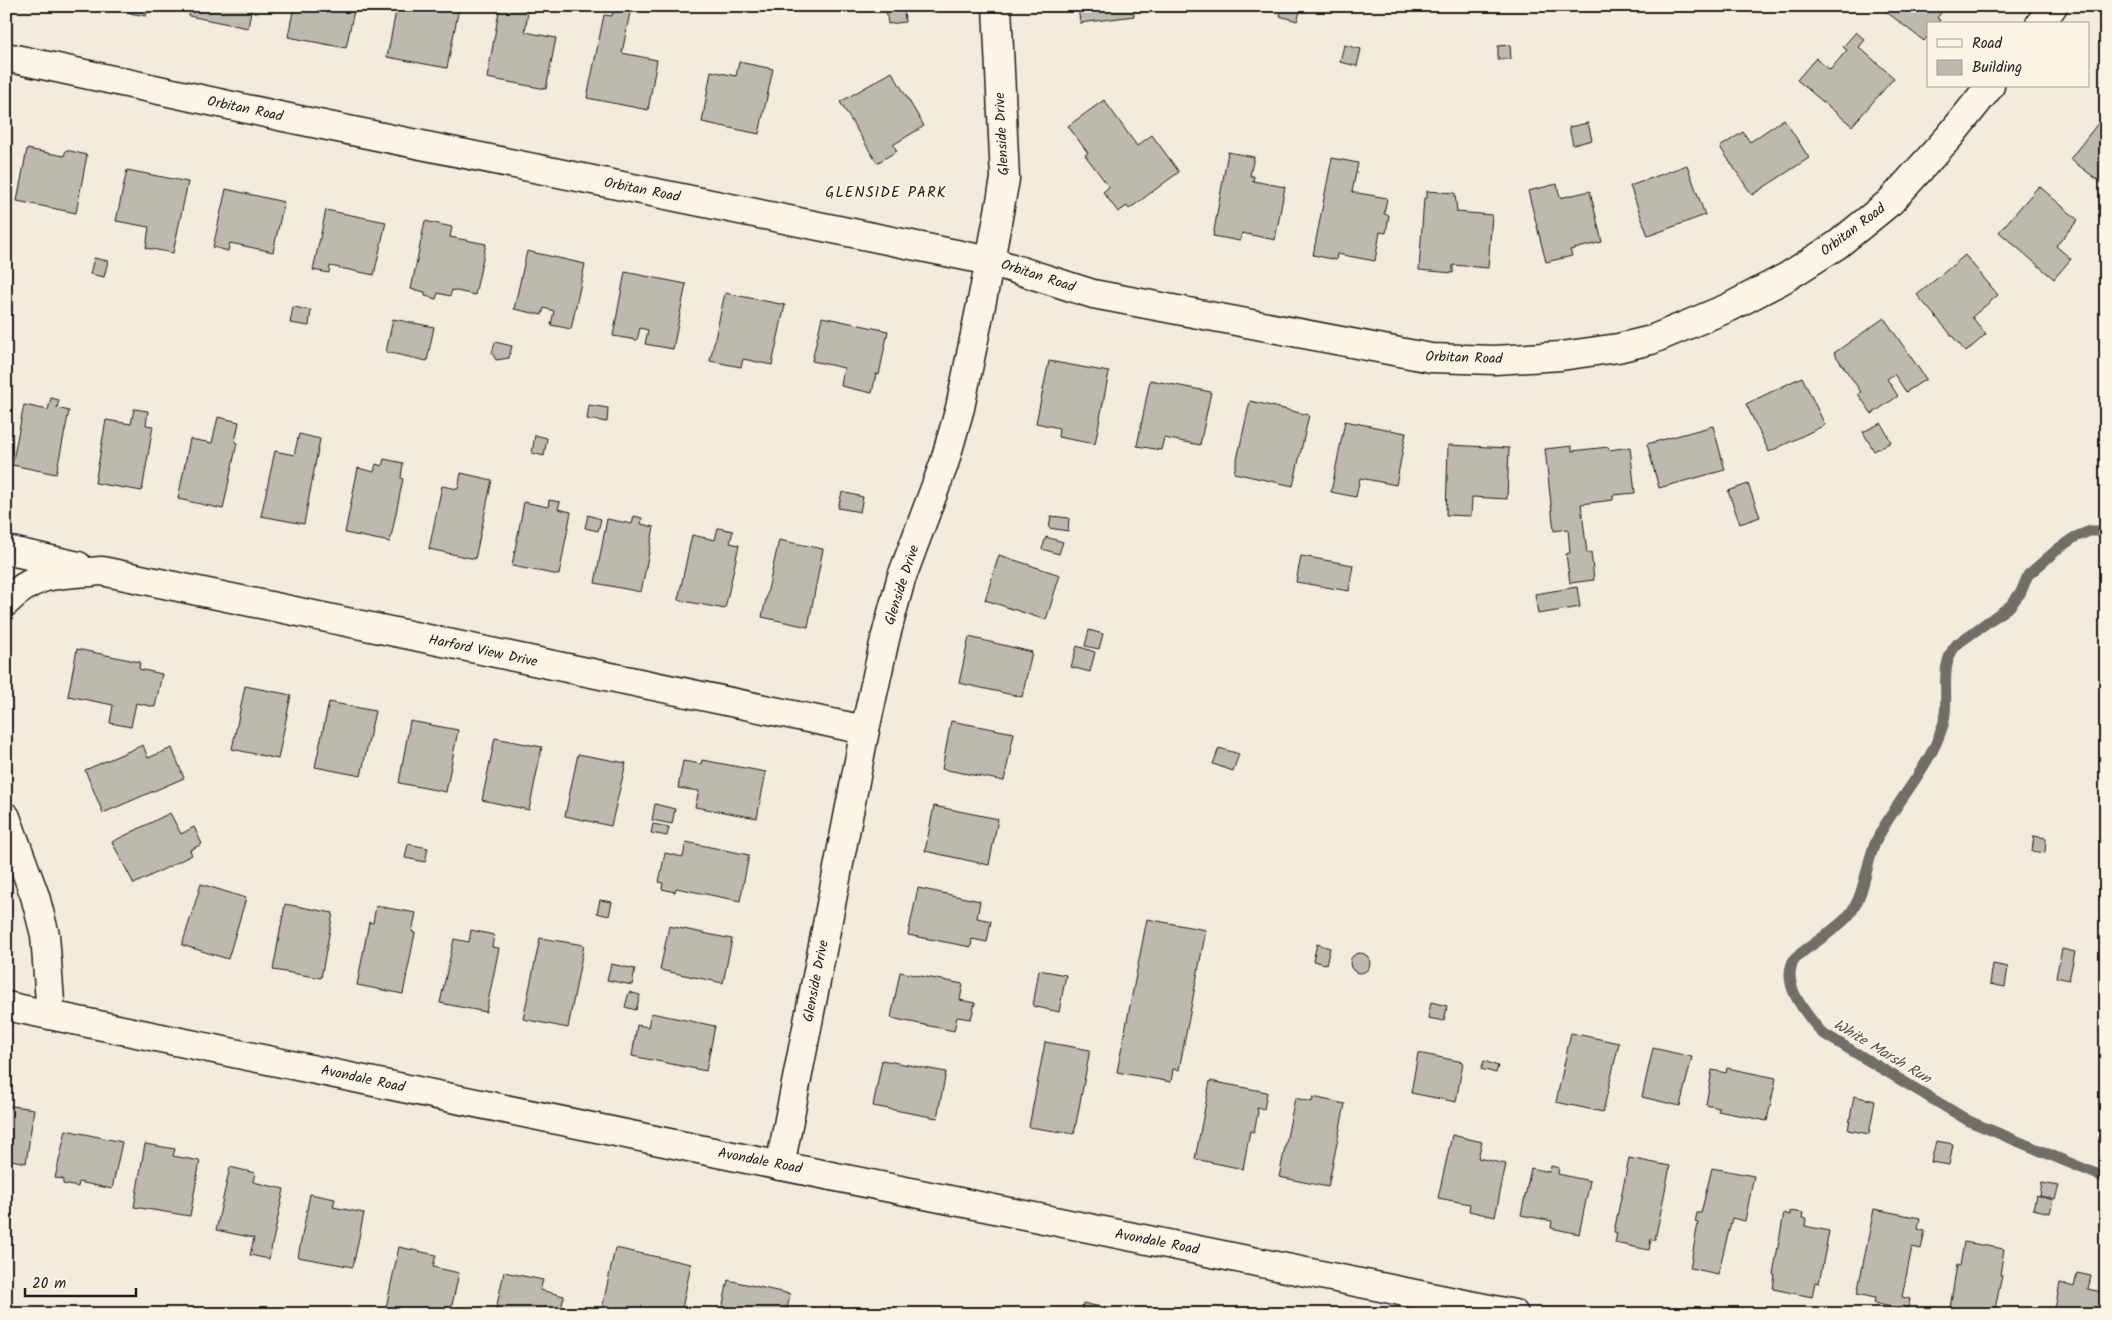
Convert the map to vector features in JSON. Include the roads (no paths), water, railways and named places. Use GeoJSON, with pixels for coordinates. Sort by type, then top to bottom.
{"type":"FeatureCollection","features":[{"type":"Feature","properties":{"kind":"street","name":"Glenside Drive"},"geometry":{"type":"LineString","coordinates":[[780,1166],[865,730],[885,639],[901,579],[944,464],[960,408],[990,261],[1005,178],[997,6]]}},
{"type":"Feature","properties":{"kind":"street"},"geometry":{"type":"LineString","coordinates":[[2042,22],[2054,6]]}},
{"type":"Feature","properties":{"kind":"street","name":"Orbitan Road"},"geometry":{"type":"LineString","coordinates":[[6,57],[284,118],[990,261],[1093,294],[1431,358],[1495,360],[1561,356],[1618,348],[1651,340],[1730,307],[1785,278],[1837,245],[1890,202],[1950,136],[1988,88]]}},
{"type":"Feature","properties":{"kind":"street","name":"Harford View Drive"},"geometry":{"type":"LineString","coordinates":[[6,550],[865,730]]}},
{"type":"Feature","properties":{"kind":"street","name":"Harford View Drive"},"geometry":{"type":"LineString","coordinates":[[6,602],[37,578],[102,571]]}},
{"type":"Feature","properties":{"kind":"street"},"geometry":{"type":"LineString","coordinates":[[6,817],[34,896],[45,936],[51,1015]]}},
{"type":"Feature","properties":{"kind":"street","name":"Avondale Road"},"geometry":{"type":"LineString","coordinates":[[6,1006],[780,1166],[1514,1314]]}},
{"type":"Feature","properties":{"kind":"waterway","name":"White Marsh Run"},"geometry":{"type":"LineString","coordinates":[[2106,531],[2090,531],[2075,537],[2059,548],[2028,575],[2021,592],[2010,606],[1957,644],[1947,662],[1946,705],[1943,725],[1922,769],[1878,837],[1863,887],[1855,906],[1838,926],[1795,958],[1790,977],[1796,997],[1821,1032],[1969,1121],[2106,1178]]}},
{"type":"Feature","properties":{"kind":"district","name":"GLENSIDE PARK"},"geometry":{"type":"Point","coordinates":[886,193]}}]}
